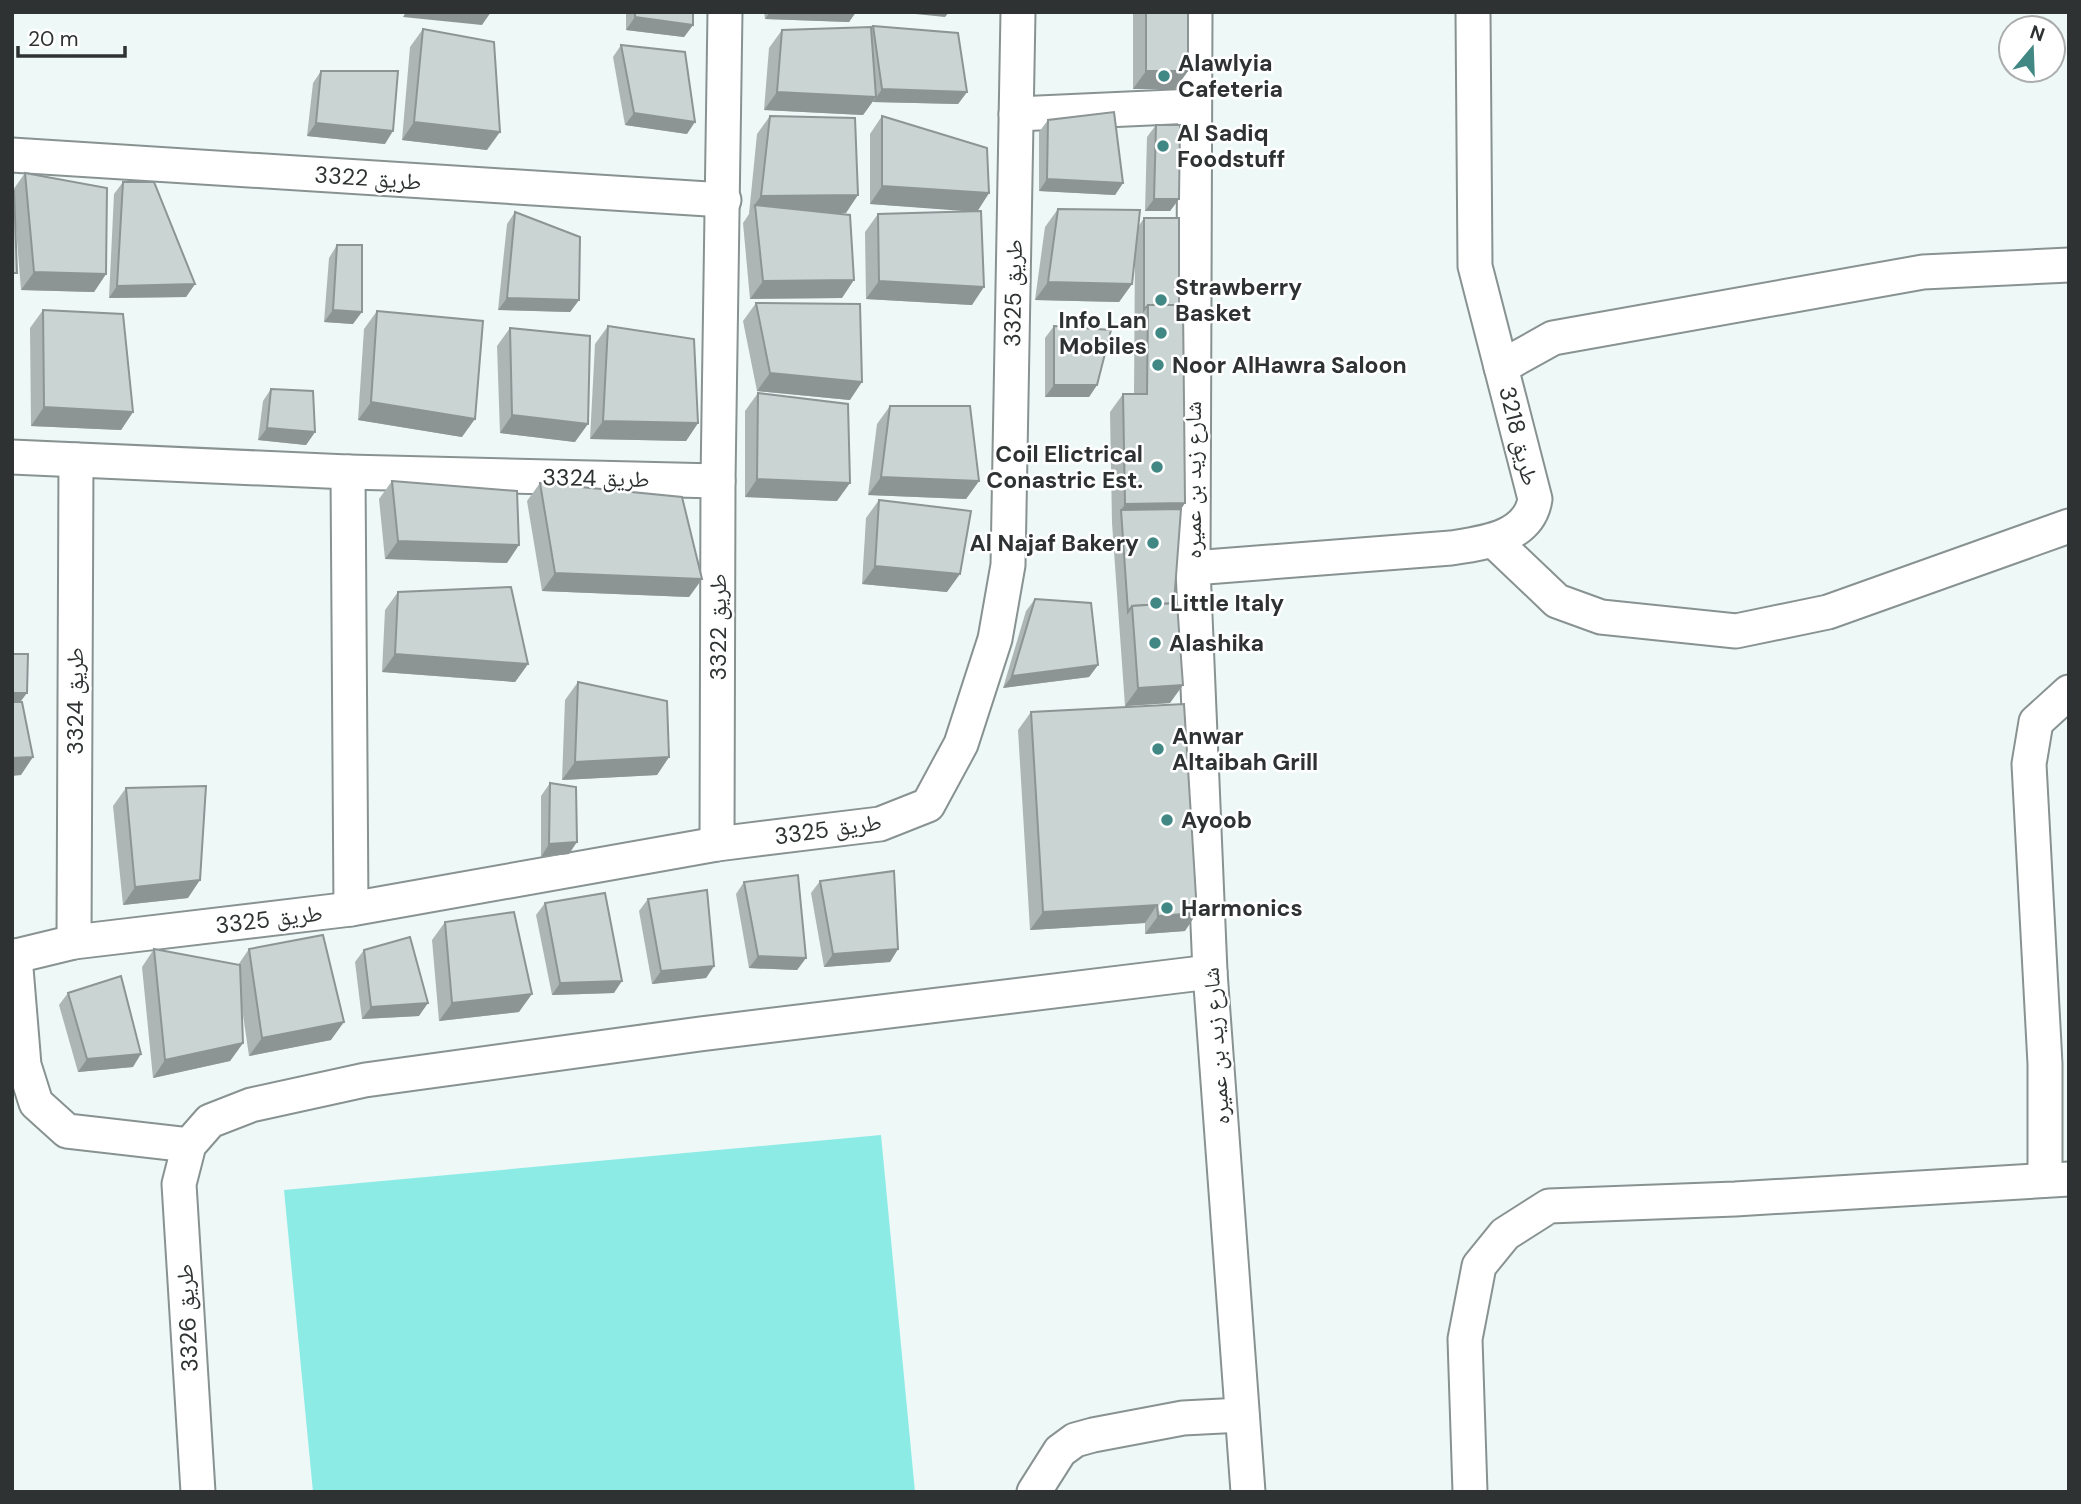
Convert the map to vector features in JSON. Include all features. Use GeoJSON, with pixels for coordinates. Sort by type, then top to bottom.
{"type":"FeatureCollection","features":[{"type":"Feature","properties":{"kind":"street","name":"طريق 3322"},"geometry":{"type":"LineString","coordinates":[[718,844],[718,481],[725,12]]}},
{"type":"Feature","properties":{"kind":"street","name":"طريق 3325"},"geometry":{"type":"LineString","coordinates":[[14,957],[74,942],[351,909],[718,844],[880,824],[928,805],[961,744],[995,639],[1008,565],[1018,12]]}},
{"type":"Feature","properties":{"kind":"street","name":"شارع زيد بن عميره"},"geometry":{"type":"LineString","coordinates":[[1195,12],[1193,568],[1210,972],[1248,1492]]}},
{"type":"Feature","properties":{"kind":"street","name":"طريق 3218"},"geometry":{"type":"LineString","coordinates":[[1193,568],[1451,548],[1494,541],[1524,523],[1533,513],[1535,499],[1475,266],[1473,12]]}},
{"type":"Feature","properties":{"kind":"street"},"geometry":{"type":"LineString","coordinates":[[1016,114],[1194,106]]}},
{"type":"Feature","properties":{"kind":"street","name":"طريق 3322"},"geometry":{"type":"LineString","coordinates":[[12,155],[724,200]]}},
{"type":"Feature","properties":{"kind":"street"},"geometry":{"type":"LineString","coordinates":[[1501,367],[1553,338],[1923,272],[2069,265]]}},
{"type":"Feature","properties":{"kind":"street","name":"طريق 3324"},"geometry":{"type":"LineString","coordinates":[[12,457],[348,472],[718,481]]}},
{"type":"Feature","properties":{"kind":"street","name":"طريق 3324"},"geometry":{"type":"LineString","coordinates":[[74,942],[76,460]]}},
{"type":"Feature","properties":{"kind":"street"},"geometry":{"type":"LineString","coordinates":[[348,472],[351,909]]}},
{"type":"Feature","properties":{"kind":"street"},"geometry":{"type":"LineString","coordinates":[[1494,541],[1557,601],[1601,617],[1736,631],[1828,612],[2069,526]]}},
{"type":"Feature","properties":{"kind":"street"},"geometry":{"type":"LineString","coordinates":[[1471,1492],[1465,1339],[1479,1266],[1505,1234],[1549,1206],[1749,1199],[2057,1179],[2045,1064],[2029,764],[2036,722],[2069,692]]}},
{"type":"Feature","properties":{"kind":"street"},"geometry":{"type":"LineString","coordinates":[[14,957],[24,1065],[36,1102],[67,1131],[189,1145],[210,1121],[251,1105],[365,1080],[700,1034],[1210,972]]}},
{"type":"Feature","properties":{"kind":"street","name":"طريق 3326"},"geometry":{"type":"LineString","coordinates":[[189,1145],[178,1184],[198,1492]]}},
{"type":"Feature","properties":{"kind":"street"},"geometry":{"type":"LineString","coordinates":[[1034,1492],[1060,1451],[1075,1440],[1183,1418],[1242,1415]]}},
{"type":"Feature","properties":{"kind":"shaded area"},"geometry":{"type":"Polygon","coordinates":[[[881,1135],[915,1492],[313,1492],[284,1190],[881,1135]]]}},
{"type":"Feature","properties":{"kind":"building"},"geometry":{"type":"Polygon","coordinates":[[[635,12],[693,12],[693,25],[635,17],[635,12]]]}},
{"type":"Feature","properties":{"kind":"building"},"geometry":{"type":"Polygon","coordinates":[[[1146,12],[1188,12],[1188,71],[1146,71],[1146,12]]]}},
{"type":"Feature","properties":{"kind":"building"},"geometry":{"type":"Polygon","coordinates":[[[873,26],[958,33],[967,92],[882,89],[873,26]]]}},
{"type":"Feature","properties":{"kind":"building"},"geometry":{"type":"Polygon","coordinates":[[[871,27],[876,97],[777,92],[782,30],[871,27]]]}},
{"type":"Feature","properties":{"kind":"building"},"geometry":{"type":"Polygon","coordinates":[[[423,29],[494,42],[500,132],[414,122],[423,29]]]}},
{"type":"Feature","properties":{"kind":"building"},"geometry":{"type":"Polygon","coordinates":[[[621,45],[685,52],[695,122],[634,113],[621,45]]]}},
{"type":"Feature","properties":{"kind":"building"},"geometry":{"type":"Polygon","coordinates":[[[321,71],[398,71],[393,131],[316,123],[321,71]]]}},
{"type":"Feature","properties":{"kind":"building"},"geometry":{"type":"Polygon","coordinates":[[[1114,112],[1123,183],[1047,179],[1048,120],[1114,112]]]}},
{"type":"Feature","properties":{"kind":"building"},"geometry":{"type":"Polygon","coordinates":[[[770,116],[855,118],[858,195],[761,196],[770,116]]]}},
{"type":"Feature","properties":{"kind":"building"},"geometry":{"type":"Polygon","coordinates":[[[882,116],[987,148],[989,193],[882,186],[882,116]]]}},
{"type":"Feature","properties":{"kind":"building"},"geometry":{"type":"Polygon","coordinates":[[[1156,125],[1180,125],[1179,199],[1154,199],[1156,125]]]}},
{"type":"Feature","properties":{"kind":"building"},"geometry":{"type":"Polygon","coordinates":[[[25,173],[107,188],[106,274],[34,272],[25,173]]]}},
{"type":"Feature","properties":{"kind":"building"},"geometry":{"type":"Polygon","coordinates":[[[123,182],[154,182],[195,284],[117,286],[123,182]]]}},
{"type":"Feature","properties":{"kind":"building"},"geometry":{"type":"Polygon","coordinates":[[[12,190],[14,191],[17,273],[12,273],[12,190]]]}},
{"type":"Feature","properties":{"kind":"building"},"geometry":{"type":"Polygon","coordinates":[[[755,205],[850,215],[854,280],[763,281],[755,205]]]}},
{"type":"Feature","properties":{"kind":"building"},"geometry":{"type":"Polygon","coordinates":[[[1058,209],[1140,210],[1132,284],[1048,282],[1058,209]]]}},
{"type":"Feature","properties":{"kind":"building"},"geometry":{"type":"Polygon","coordinates":[[[981,211],[984,287],[879,281],[878,214],[981,211]]]}},
{"type":"Feature","properties":{"kind":"building"},"geometry":{"type":"Polygon","coordinates":[[[515,212],[580,237],[579,300],[507,298],[515,212]]]}},
{"type":"Feature","properties":{"kind":"building"},"geometry":{"type":"Polygon","coordinates":[[[1144,218],[1179,218],[1179,305],[1148,305],[1144,310],[1144,218]]]}},
{"type":"Feature","properties":{"kind":"building"},"geometry":{"type":"Polygon","coordinates":[[[337,245],[362,245],[362,312],[333,310],[337,245]]]}},
{"type":"Feature","properties":{"kind":"building"},"geometry":{"type":"Polygon","coordinates":[[[756,303],[860,304],[862,382],[770,373],[756,303]]]}},
{"type":"Feature","properties":{"kind":"building"},"geometry":{"type":"Polygon","coordinates":[[[1148,305],[1183,305],[1185,503],[1125,504],[1123,394],[1147,394],[1148,305]]]}},
{"type":"Feature","properties":{"kind":"building"},"geometry":{"type":"Polygon","coordinates":[[[43,310],[123,314],[133,412],[44,407],[43,310]]]}},
{"type":"Feature","properties":{"kind":"building"},"geometry":{"type":"Polygon","coordinates":[[[377,311],[483,321],[475,419],[371,402],[377,311]]]}},
{"type":"Feature","properties":{"kind":"building"},"geometry":{"type":"Polygon","coordinates":[[[608,326],[694,339],[698,423],[603,421],[608,326]]]}},
{"type":"Feature","properties":{"kind":"building"},"geometry":{"type":"Polygon","coordinates":[[[1054,326],[1111,330],[1097,385],[1054,385],[1054,326]]]}},
{"type":"Feature","properties":{"kind":"building"},"geometry":{"type":"Polygon","coordinates":[[[510,328],[590,336],[588,424],[512,415],[510,328]]]}},
{"type":"Feature","properties":{"kind":"building"},"geometry":{"type":"Polygon","coordinates":[[[271,389],[313,391],[315,432],[267,428],[271,389]]]}},
{"type":"Feature","properties":{"kind":"building"},"geometry":{"type":"Polygon","coordinates":[[[758,393],[848,404],[850,483],[757,479],[758,393]]]}},
{"type":"Feature","properties":{"kind":"building"},"geometry":{"type":"Polygon","coordinates":[[[890,406],[970,406],[979,481],[881,477],[890,406]]]}},
{"type":"Feature","properties":{"kind":"building"},"geometry":{"type":"Polygon","coordinates":[[[392,481],[517,491],[519,545],[398,541],[392,481]]]}},
{"type":"Feature","properties":{"kind":"building"},"geometry":{"type":"Polygon","coordinates":[[[540,483],[682,497],[702,579],[555,573],[540,483]]]}},
{"type":"Feature","properties":{"kind":"building"},"geometry":{"type":"Polygon","coordinates":[[[879,500],[971,511],[960,574],[875,566],[879,500]]]}},
{"type":"Feature","properties":{"kind":"building"},"geometry":{"type":"Polygon","coordinates":[[[1181,509],[1174,603],[1132,606],[1128,612],[1121,510],[1181,509]]]}},
{"type":"Feature","properties":{"kind":"building"},"geometry":{"type":"Polygon","coordinates":[[[511,587],[528,664],[395,654],[398,592],[511,587]]]}},
{"type":"Feature","properties":{"kind":"building"},"geometry":{"type":"Polygon","coordinates":[[[1035,599],[1091,603],[1098,665],[1012,676],[1035,599]]]}},
{"type":"Feature","properties":{"kind":"building"},"geometry":{"type":"Polygon","coordinates":[[[1177,603],[1183,685],[1138,688],[1132,606],[1177,603]]]}},
{"type":"Feature","properties":{"kind":"building"},"geometry":{"type":"Polygon","coordinates":[[[12,654],[28,654],[27,693],[12,693],[12,654]]]}},
{"type":"Feature","properties":{"kind":"building"},"geometry":{"type":"Polygon","coordinates":[[[578,682],[667,701],[669,757],[575,762],[578,682]]]}},
{"type":"Feature","properties":{"kind":"building"},"geometry":{"type":"Polygon","coordinates":[[[12,702],[22,702],[33,757],[12,758],[12,702]]]}},
{"type":"Feature","properties":{"kind":"building"},"geometry":{"type":"Polygon","coordinates":[[[1184,704],[1197,913],[1158,916],[1157,905],[1043,912],[1031,712],[1184,704]]]}},
{"type":"Feature","properties":{"kind":"building"},"geometry":{"type":"Polygon","coordinates":[[[550,783],[576,787],[577,842],[549,844],[550,783]]]}},
{"type":"Feature","properties":{"kind":"building"},"geometry":{"type":"Polygon","coordinates":[[[206,786],[200,880],[135,887],[126,788],[206,786]]]}},
{"type":"Feature","properties":{"kind":"building"},"geometry":{"type":"Polygon","coordinates":[[[894,871],[898,949],[833,954],[820,881],[894,871]]]}},
{"type":"Feature","properties":{"kind":"building"},"geometry":{"type":"Polygon","coordinates":[[[798,875],[806,958],[758,956],[744,882],[798,875]]]}},
{"type":"Feature","properties":{"kind":"building"},"geometry":{"type":"Polygon","coordinates":[[[707,890],[714,966],[661,971],[648,899],[707,890]]]}},
{"type":"Feature","properties":{"kind":"building"},"geometry":{"type":"Polygon","coordinates":[[[605,893],[622,981],[560,983],[545,903],[605,893]]]}},
{"type":"Feature","properties":{"kind":"building"},"geometry":{"type":"Polygon","coordinates":[[[514,912],[532,994],[452,1003],[445,922],[514,912]]]}},
{"type":"Feature","properties":{"kind":"building"},"geometry":{"type":"Polygon","coordinates":[[[323,935],[344,1022],[262,1038],[249,949],[323,935]]]}},
{"type":"Feature","properties":{"kind":"building"},"geometry":{"type":"Polygon","coordinates":[[[410,937],[428,1003],[371,1007],[364,950],[410,937]]]}},
{"type":"Feature","properties":{"kind":"building"},"geometry":{"type":"Polygon","coordinates":[[[154,949],[240,965],[243,1043],[165,1060],[154,949]]]}},
{"type":"Feature","properties":{"kind":"building"},"geometry":{"type":"Polygon","coordinates":[[[121,976],[141,1054],[87,1059],[68,993],[121,976]]]}},
{"type":"Feature","properties":{"kind":"place","name":"Alawlyia Cafeteria"},"geometry":{"type":"Point","coordinates":[1164,76]}},
{"type":"Feature","properties":{"kind":"place","name":"Al Sadiq Foodstuff"},"geometry":{"type":"Point","coordinates":[1163,146]}},
{"type":"Feature","properties":{"kind":"place","name":"Strawberry Basket"},"geometry":{"type":"Point","coordinates":[1161,300]}},
{"type":"Feature","properties":{"kind":"place","name":"Info Lan Mobiles"},"geometry":{"type":"Point","coordinates":[1161,333]}},
{"type":"Feature","properties":{"kind":"place","name":"Noor AlHawra Saloon"},"geometry":{"type":"Point","coordinates":[1158,365]}},
{"type":"Feature","properties":{"kind":"place","name":"Coil Elictrical Conastric Est."},"geometry":{"type":"Point","coordinates":[1157,467]}},
{"type":"Feature","properties":{"kind":"place","name":"Al Najaf Bakery"},"geometry":{"type":"Point","coordinates":[1153,543]}},
{"type":"Feature","properties":{"kind":"place","name":"Little Italy"},"geometry":{"type":"Point","coordinates":[1156,603]}},
{"type":"Feature","properties":{"kind":"place","name":"Alashika"},"geometry":{"type":"Point","coordinates":[1155,643]}},
{"type":"Feature","properties":{"kind":"place","name":"Anwar Altaibah Grill"},"geometry":{"type":"Point","coordinates":[1158,749]}},
{"type":"Feature","properties":{"kind":"place","name":"Ayoob"},"geometry":{"type":"Point","coordinates":[1167,820]}},
{"type":"Feature","properties":{"kind":"place","name":"Harmonics"},"geometry":{"type":"Point","coordinates":[1167,908]}}]}
